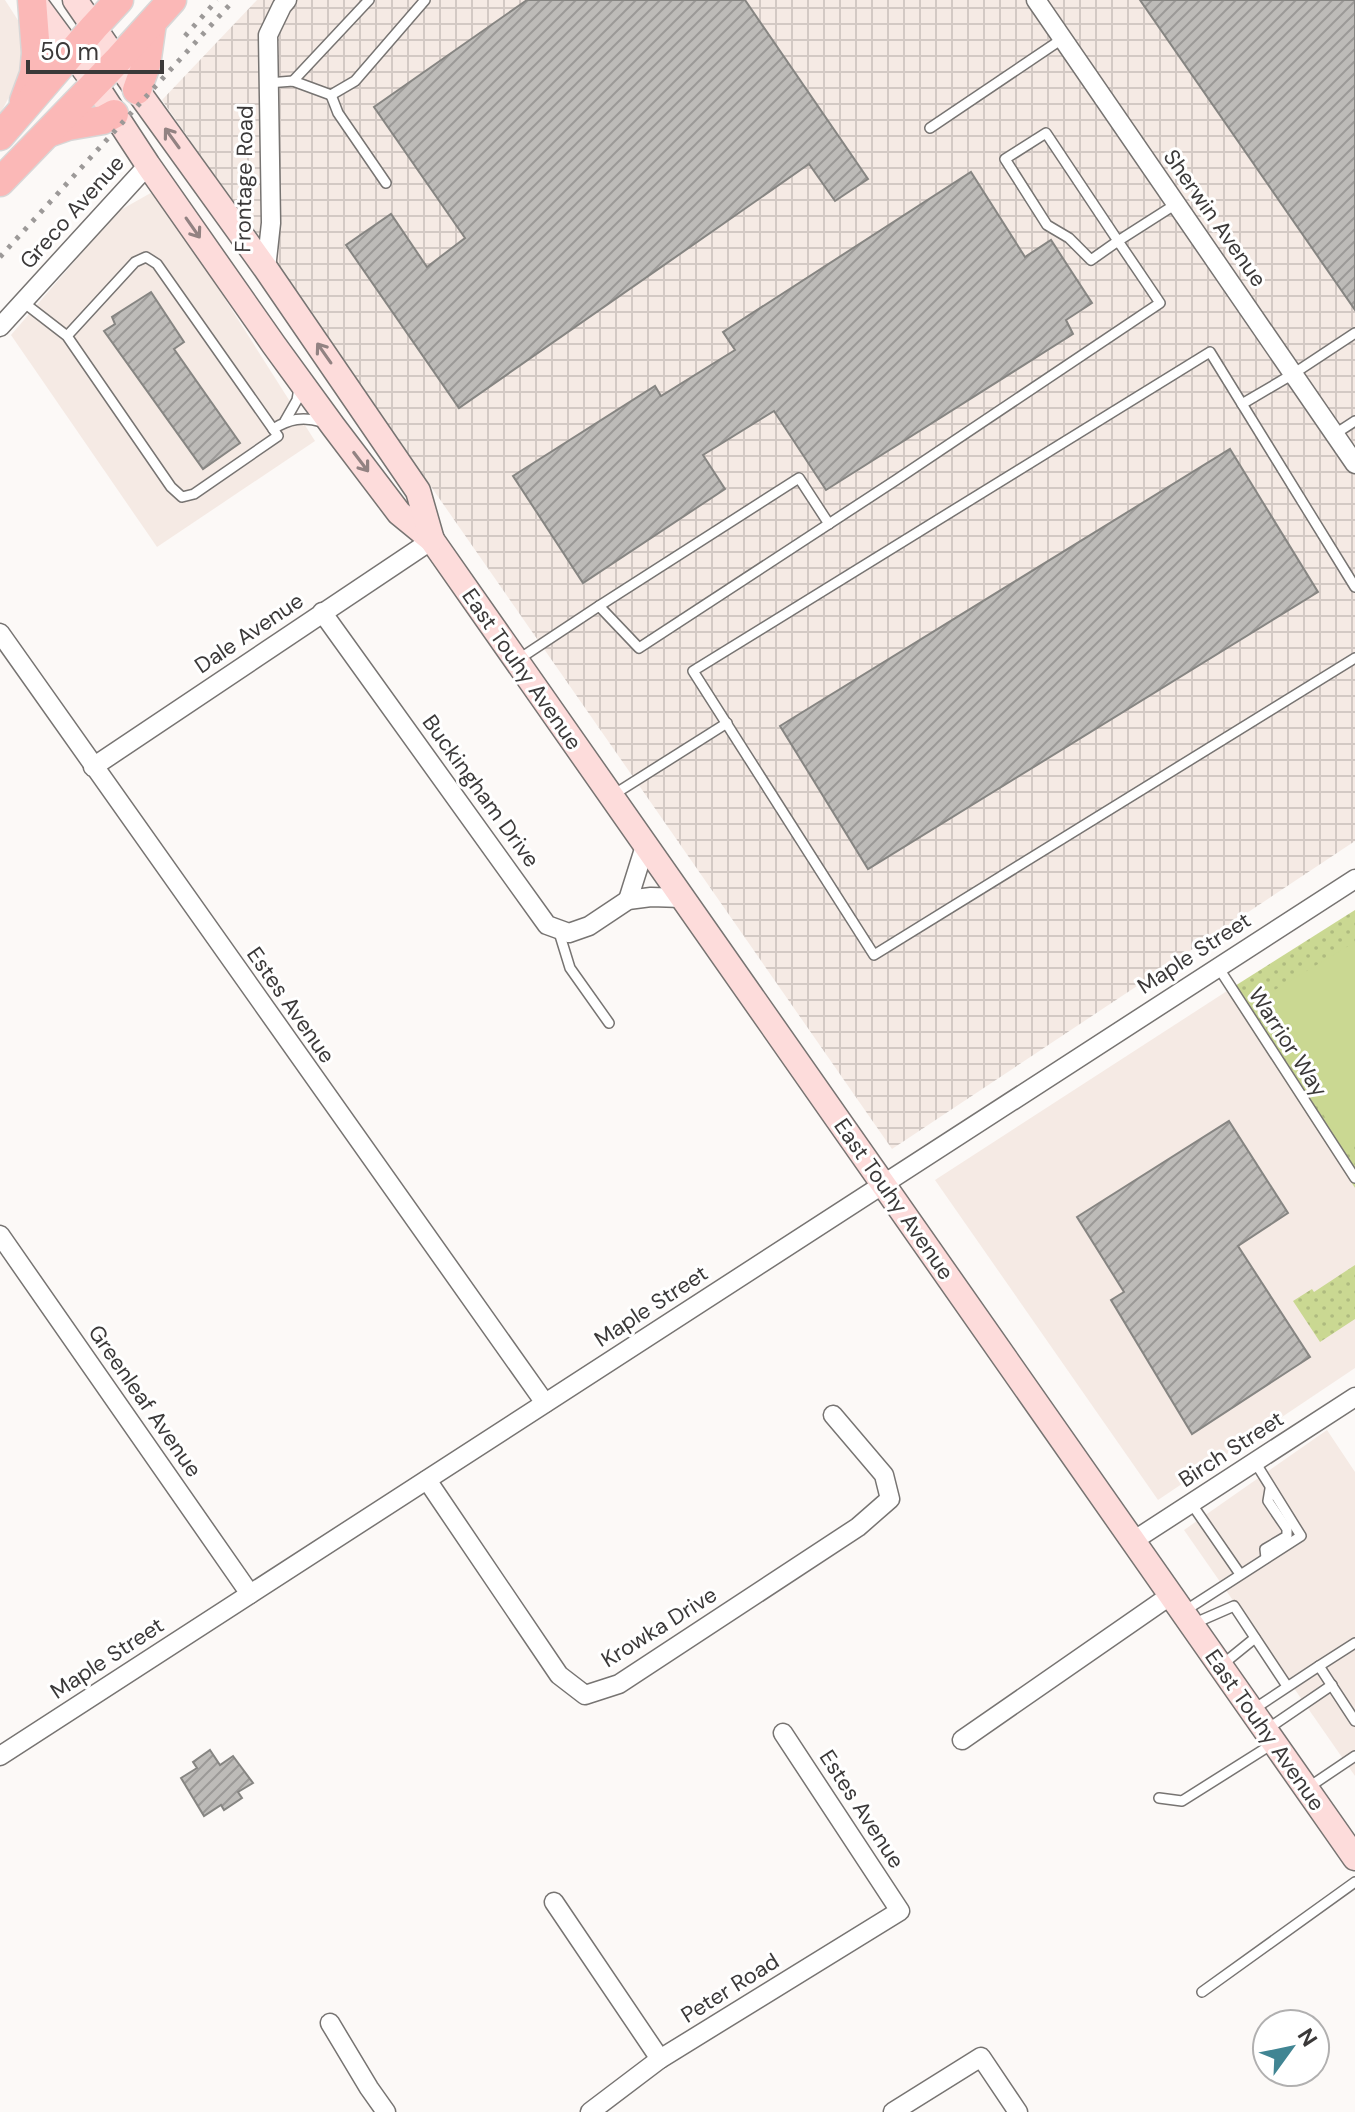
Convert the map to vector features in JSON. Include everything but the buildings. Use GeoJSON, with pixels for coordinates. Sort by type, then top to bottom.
{"type":"FeatureCollection","features":[{"type":"Feature","properties":{"kind":"main road","name":"East Touhy Avenue"},"geometry":{"type":"LineString","coordinates":[[33,0],[333,426],[399,513],[432,540],[1355,1858]]}},
{"type":"Feature","properties":{"kind":"main road"},"geometry":{"type":"LineString","coordinates":[[9,125],[34,74],[33,0]]}},
{"type":"Feature","properties":{"kind":"main road","name":"East Touhy Avenue"},"geometry":{"type":"LineString","coordinates":[[75,0],[266,269],[418,491],[432,540]]}},
{"type":"Feature","properties":{"kind":"main road"},"geometry":{"type":"LineString","coordinates":[[9,125],[119,0]]}},
{"type":"Feature","properties":{"kind":"main road"},"geometry":{"type":"LineString","coordinates":[[0,182],[172,0]]}},
{"type":"Feature","properties":{"kind":"main road"},"geometry":{"type":"LineString","coordinates":[[137,90],[146,65],[152,23]]}},
{"type":"Feature","properties":{"kind":"main road"},"geometry":{"type":"LineString","coordinates":[[43,135],[68,126],[103,120],[114,114]]}},
{"type":"Feature","properties":{"kind":"street","name":"Frontage Road"},"geometry":{"type":"LineString","coordinates":[[266,269],[271,223],[268,35],[287,0]]}},
{"type":"Feature","properties":{"kind":"street","name":"Sherwin Avenue"},"geometry":{"type":"LineString","coordinates":[[1036,0],[1355,464]]}},
{"type":"Feature","properties":{"kind":"street","name":"Greco Avenue"},"geometry":{"type":"LineString","coordinates":[[0,327],[148,165]]}},
{"type":"Feature","properties":{"kind":"street","name":"Dale Avenue"},"geometry":{"type":"LineString","coordinates":[[93,767],[432,540]]}},
{"type":"Feature","properties":{"kind":"street","name":"Buckingham Drive"},"geometry":{"type":"LineString","coordinates":[[322,612],[547,925],[558,929]]}},
{"type":"Feature","properties":{"kind":"street","name":"Estes Avenue"},"geometry":{"type":"LineString","coordinates":[[0,633],[545,1403]]}},
{"type":"Feature","properties":{"kind":"street"},"geometry":{"type":"LineString","coordinates":[[628,900],[645,846]]}},
{"type":"Feature","properties":{"kind":"street","name":"Maple Street"},"geometry":{"type":"LineString","coordinates":[[1327,896],[1355,868]]}},
{"type":"Feature","properties":{"kind":"street","name":"Maple Street"},"geometry":{"type":"LineString","coordinates":[[0,1756],[1355,879]]}},
{"type":"Feature","properties":{"kind":"street"},"geometry":{"type":"LineString","coordinates":[[558,929],[569,933],[589,926],[628,900],[682,898]]}},
{"type":"Feature","properties":{"kind":"street","name":"Greenleaf Avenue"},"geometry":{"type":"LineString","coordinates":[[0,1235],[250,1594]]}},
{"type":"Feature","properties":{"kind":"street","name":"Birch Street"},"geometry":{"type":"LineString","coordinates":[[1133,1541],[1355,1397]]}},
{"type":"Feature","properties":{"kind":"street","name":"Krowka Drive"},"geometry":{"type":"LineString","coordinates":[[427,1480],[559,1675],[585,1695],[619,1684],[858,1527],[890,1499],[884,1475],[833,1415]]}},
{"type":"Feature","properties":{"kind":"street"},"geometry":{"type":"LineString","coordinates":[[962,1740],[1182,1610]]}},
{"type":"Feature","properties":{"kind":"street","name":"Estes Avenue"},"geometry":{"type":"LineString","coordinates":[[783,1733],[900,1911]]}},
{"type":"Feature","properties":{"kind":"street"},"geometry":{"type":"LineString","coordinates":[[554,1902],[660,2059]]}},
{"type":"Feature","properties":{"kind":"street","name":"Peter Road"},"geometry":{"type":"LineString","coordinates":[[590,2112],[660,2059],[900,1911]]}},
{"type":"Feature","properties":{"kind":"street"},"geometry":{"type":"LineString","coordinates":[[330,2023],[386,2112]]}},
{"type":"Feature","properties":{"kind":"street"},"geometry":{"type":"LineString","coordinates":[[893,2112],[981,2057],[1018,2112]]}},
{"type":"Feature","properties":{"kind":"lane"},"geometry":{"type":"LineString","coordinates":[[293,81],[369,0]]}},
{"type":"Feature","properties":{"kind":"lane"},"geometry":{"type":"LineString","coordinates":[[331,95],[355,81],[425,0]]}},
{"type":"Feature","properties":{"kind":"lane"},"geometry":{"type":"LineString","coordinates":[[930,128],[1062,39]]}},
{"type":"Feature","properties":{"kind":"lane"},"geometry":{"type":"LineString","coordinates":[[268,83],[293,81],[331,95],[338,113],[386,183]]}},
{"type":"Feature","properties":{"kind":"lane"},"geometry":{"type":"LineString","coordinates":[[599,606],[639,648],[1160,303],[1118,241],[1046,133],[1005,159],[1047,225],[1069,238],[1091,260],[1118,241],[1176,204]]}},
{"type":"Feature","properties":{"kind":"lane"},"geometry":{"type":"LineString","coordinates":[[23,302],[67,336],[171,487],[182,497],[194,494],[278,436],[157,264],[146,257],[135,262],[67,336]]}},
{"type":"Feature","properties":{"kind":"lane"},"geometry":{"type":"LineString","coordinates":[[1242,404],[1355,333]]}},
{"type":"Feature","properties":{"kind":"lane"},"geometry":{"type":"LineString","coordinates":[[1355,587],[1210,352],[693,671],[874,955],[1355,658]]}},
{"type":"Feature","properties":{"kind":"lane"},"geometry":{"type":"LineString","coordinates":[[273,429],[285,421],[300,391],[297,377]]}},
{"type":"Feature","properties":{"kind":"lane"},"geometry":{"type":"LineString","coordinates":[[285,421],[314,420],[333,426]]}},
{"type":"Feature","properties":{"kind":"lane"},"geometry":{"type":"LineString","coordinates":[[1335,434],[1355,421]]}},
{"type":"Feature","properties":{"kind":"lane"},"geometry":{"type":"LineString","coordinates":[[516,661],[799,478],[829,524]]}},
{"type":"Feature","properties":{"kind":"lane"},"geometry":{"type":"LineString","coordinates":[[610,796],[727,723]]}},
{"type":"Feature","properties":{"kind":"lane"},"geometry":{"type":"LineString","coordinates":[[558,929],[570,968],[609,1023]]}},
{"type":"Feature","properties":{"kind":"lane","name":"Warrior Way"},"geometry":{"type":"LineString","coordinates":[[1218,967],[1355,1178]]}},
{"type":"Feature","properties":{"kind":"lane"},"geometry":{"type":"LineString","coordinates":[[1182,1610],[1301,1536],[1255,1462]]}},
{"type":"Feature","properties":{"kind":"lane"},"geometry":{"type":"LineString","coordinates":[[1191,1503],[1240,1574]]}},
{"type":"Feature","properties":{"kind":"lane"},"geometry":{"type":"LineString","coordinates":[[1182,1610],[1234,1606],[1287,1686]]}},
{"type":"Feature","properties":{"kind":"lane"},"geometry":{"type":"LineString","coordinates":[[1220,1666],[1255,1638]]}},
{"type":"Feature","properties":{"kind":"lane"},"geometry":{"type":"LineString","coordinates":[[1264,1728],[1287,1686],[1355,1643]]}},
{"type":"Feature","properties":{"kind":"lane"},"geometry":{"type":"LineString","coordinates":[[1319,1666],[1355,1721]]}},
{"type":"Feature","properties":{"kind":"lane"},"geometry":{"type":"LineString","coordinates":[[1159,1798],[1182,1801],[1264,1728],[1332,1685]]}},
{"type":"Feature","properties":{"kind":"lane"},"geometry":{"type":"LineString","coordinates":[[1307,1789],[1355,1756]]}},
{"type":"Feature","properties":{"kind":"lane"},"geometry":{"type":"LineString","coordinates":[[1202,1992],[1355,1882]]}},
{"type":"Feature","properties":{"kind":"shaded area"},"geometry":{"type":"Polygon","coordinates":[[[0,0],[5,0],[21,25],[24,69],[0,114],[0,0]]]}},
{"type":"Feature","properties":{"kind":"shaded area"},"geometry":{"type":"Polygon","coordinates":[[[257,0],[1355,0],[1355,841],[892,1149],[162,100],[257,0]]]}},
{"type":"Feature","properties":{"kind":"shaded area"},"geometry":{"type":"Polygon","coordinates":[[[156,190],[315,441],[157,547],[11,335],[117,212],[156,190]]]}},
{"type":"Feature","properties":{"kind":"shaded area"},"geometry":{"type":"Polygon","coordinates":[[[1227,991],[1355,1188],[1355,1368],[1158,1500],[935,1180],[1227,991]]]}},
{"type":"Feature","properties":{"kind":"shaded area"},"geometry":{"type":"Polygon","coordinates":[[[1327,1430],[1355,1472],[1355,1776],[1184,1530],[1327,1430]]]}},
{"type":"Feature","properties":{"kind":"green space"},"geometry":{"type":"Polygon","coordinates":[[[1355,910],[1355,1188],[1227,991],[1355,910]]]}},
{"type":"Feature","properties":{"kind":"green space"},"geometry":{"type":"Polygon","coordinates":[[[1355,942],[1355,1139],[1343,1145],[1265,1025],[1273,991],[1355,942]]]}},
{"type":"Feature","properties":{"kind":"green space"},"geometry":{"type":"Polygon","coordinates":[[[1355,1265],[1355,1319],[1320,1342],[1293,1301],[1312,1289],[1314,1292],[1355,1265]]]}},
{"type":"Feature","properties":{"kind":"railway"},"geometry":{"type":"LineString","coordinates":[[185,36],[217,0]]}},
{"type":"Feature","properties":{"kind":"railway"},"geometry":{"type":"LineString","coordinates":[[0,257],[234,0]]}}]}
